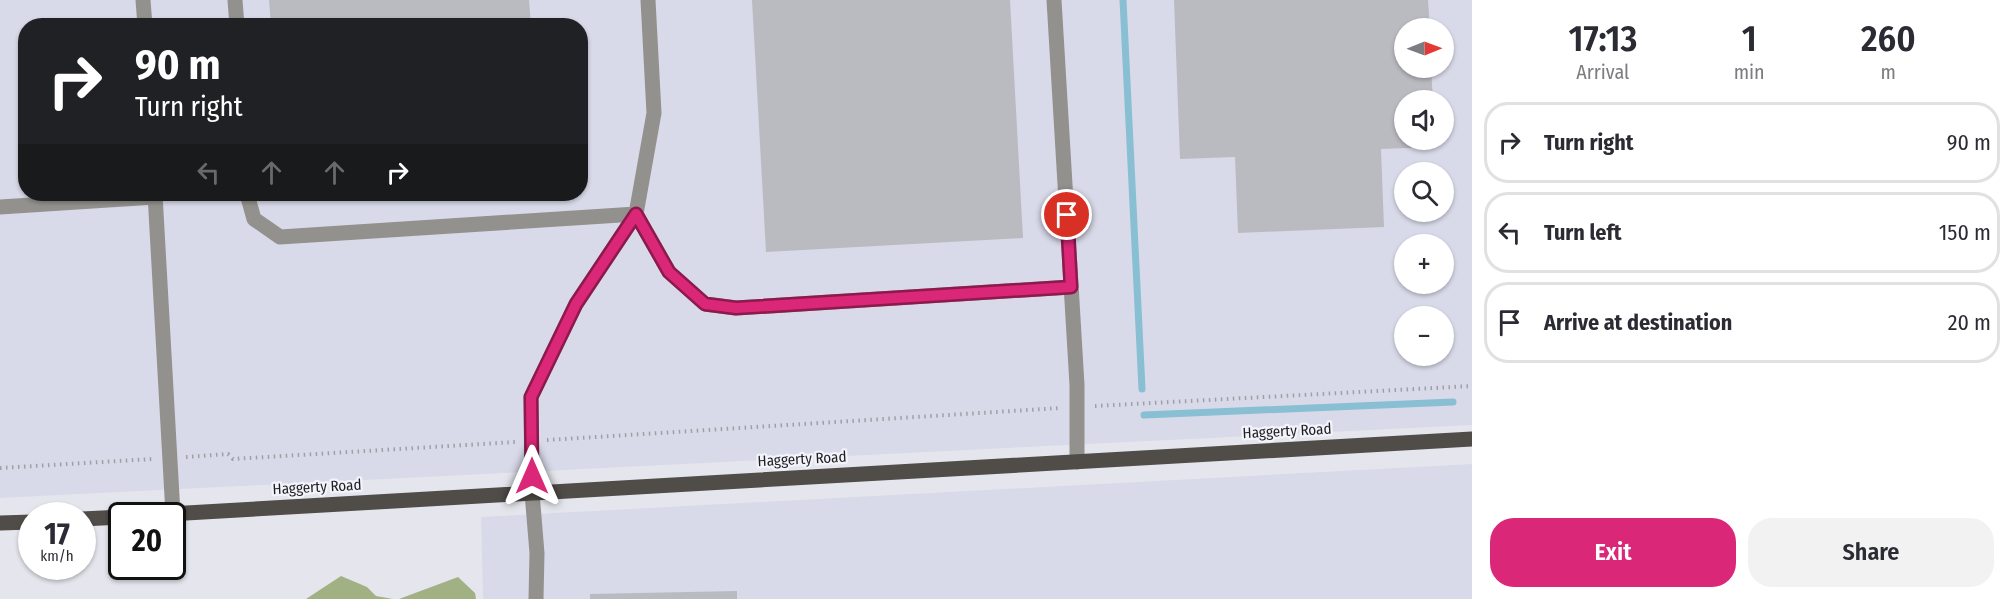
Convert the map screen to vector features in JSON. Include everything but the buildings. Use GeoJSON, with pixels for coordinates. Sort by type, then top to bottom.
{"type":"FeatureCollection","features":[{"type":"Feature","properties":{"kind":"main road","name":"Haggerty Road"},"geometry":{"type":"LineString","coordinates":[[186,513],[1472,439]]}},
{"type":"Feature","properties":{"kind":"main road"},"geometry":{"type":"LineString","coordinates":[[0,524],[18,523]]}},
{"type":"Feature","properties":{"kind":"lane"},"geometry":{"type":"LineString","coordinates":[[144,0],[145,18]]}},
{"type":"Feature","properties":{"kind":"lane"},"geometry":{"type":"LineString","coordinates":[[235,0],[236,18]]}},
{"type":"Feature","properties":{"kind":"lane"},"geometry":{"type":"LineString","coordinates":[[536,599],[537,553],[532,493],[531,397],[576,304],[636,214],[654,113],[648,0]]}},
{"type":"Feature","properties":{"kind":"lane"},"geometry":{"type":"LineString","coordinates":[[1054,0],[1077,407],[1077,462]]}},
{"type":"Feature","properties":{"kind":"lane"},"geometry":{"type":"LineString","coordinates":[[0,207],[78,201]]}},
{"type":"Feature","properties":{"kind":"lane"},"geometry":{"type":"LineString","coordinates":[[155,201],[172,502]]}},
{"type":"Feature","properties":{"kind":"lane"},"geometry":{"type":"LineString","coordinates":[[250,201],[254,219],[280,237],[636,214]]}},
{"type":"Feature","properties":{"kind":"lane"},"geometry":{"type":"LineString","coordinates":[[636,214],[669,272],[705,304],[736,308],[1071,287]]}},
{"type":"Feature","properties":{"kind":"path"},"geometry":{"type":"LineString","coordinates":[[0,468],[228,454],[233,459],[1077,407],[1472,386]]}},
{"type":"Feature","properties":{"kind":"shaded area"},"geometry":{"type":"Polygon","coordinates":[[[0,0],[1472,0],[1472,425],[0,498],[0,0]]]}},
{"type":"Feature","properties":{"kind":"shaded area"},"geometry":{"type":"Polygon","coordinates":[[[1472,464],[1472,599],[483,599],[481,517],[1472,464]]]}},
{"type":"Feature","properties":{"kind":"green space"},"geometry":{"type":"Polygon","coordinates":[[[341,576],[367,587],[376,596],[393,599],[306,599],[341,576]]]}},
{"type":"Feature","properties":{"kind":"green space"},"geometry":{"type":"Polygon","coordinates":[[[458,577],[475,593],[476,599],[399,599],[458,577]]]}},
{"type":"Feature","properties":{"kind":"waterway"},"geometry":{"type":"LineString","coordinates":[[1123,0],[1142,389]]}},
{"type":"Feature","properties":{"kind":"waterway"},"geometry":{"type":"LineString","coordinates":[[1144,415],[1453,402]]}},
{"type":"Feature","properties":{"kind":"route"},"geometry":{"type":"LineString","coordinates":[[532,476],[531,397],[576,304],[636,214],[669,272],[705,304],[736,308],[1071,287],[1067,215]]}}]}
